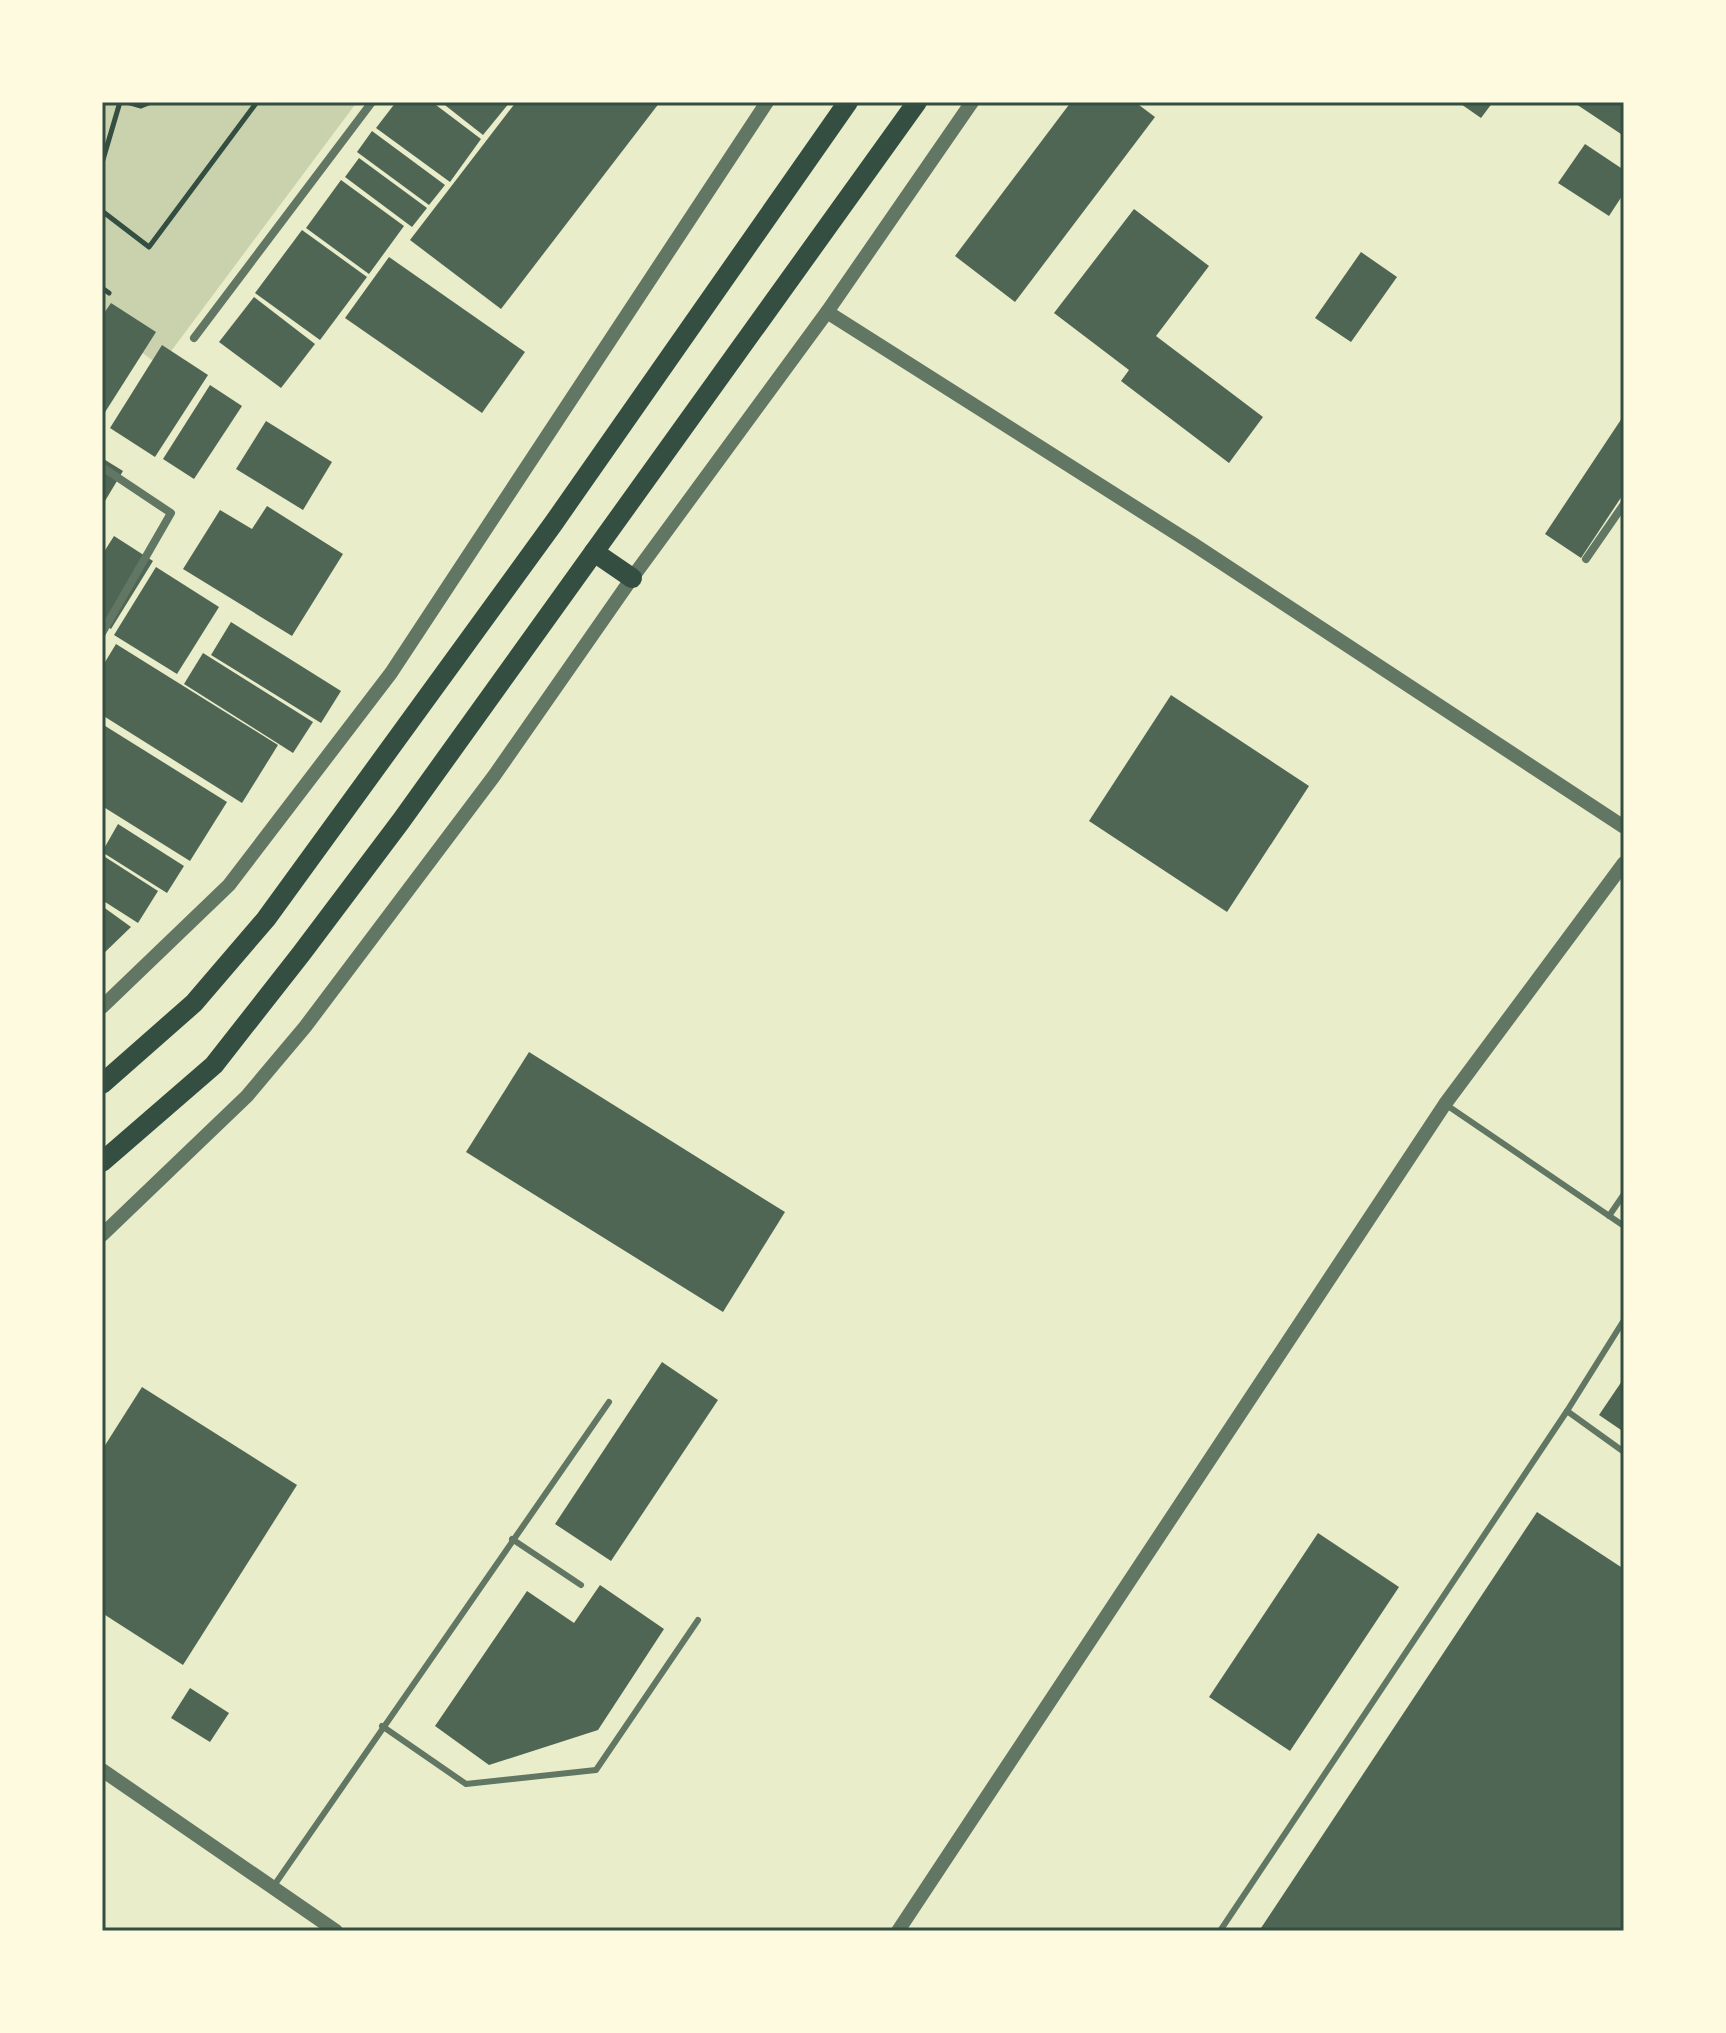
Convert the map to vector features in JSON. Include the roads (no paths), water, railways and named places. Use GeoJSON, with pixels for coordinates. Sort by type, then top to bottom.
{"type":"FeatureCollection","features":[{"type":"Feature","properties":{"kind":"main road"},"geometry":{"type":"LineString","coordinates":[[102,1084],[194,1003],[266,919],[553,524],[848,102]]}},
{"type":"Feature","properties":{"kind":"main road"},"geometry":{"type":"LineString","coordinates":[[102,1162],[214,1065],[301,954],[917,102]]}},
{"type":"Feature","properties":{"kind":"main road"},"geometry":{"type":"LineString","coordinates":[[594,552],[632,578]]}},
{"type":"Feature","properties":{"kind":"street"},"geometry":{"type":"LineString","coordinates":[[194,338],[372,102]]}},
{"type":"Feature","properties":{"kind":"street"},"geometry":{"type":"LineString","coordinates":[[102,1007],[229,885],[391,673],[767,102]]}},
{"type":"Feature","properties":{"kind":"street"},"geometry":{"type":"LineString","coordinates":[[102,1235],[247,1096],[305,1027],[494,776],[632,578],[827,312],[972,102]]}},
{"type":"Feature","properties":{"kind":"street"},"geometry":{"type":"LineString","coordinates":[[827,312],[1193,544],[1624,827]]}},
{"type":"Feature","properties":{"kind":"street"},"geometry":{"type":"LineString","coordinates":[[102,467],[171,513],[102,633]]}},
{"type":"Feature","properties":{"kind":"street"},"geometry":{"type":"LineString","coordinates":[[1586,559],[1624,504]]}},
{"type":"Feature","properties":{"kind":"street"},"geometry":{"type":"LineString","coordinates":[[898,1931],[1445,1104],[1624,863]]}},
{"type":"Feature","properties":{"kind":"street"},"geometry":{"type":"LineString","coordinates":[[102,1770],[336,1931]]}},
{"type":"Feature","properties":{"kind":"lane"},"geometry":{"type":"LineString","coordinates":[[1445,1104],[1624,1226]]}},
{"type":"Feature","properties":{"kind":"lane"},"geometry":{"type":"LineString","coordinates":[[1609,1216],[1624,1194]]}},
{"type":"Feature","properties":{"kind":"lane"},"geometry":{"type":"LineString","coordinates":[[1220,1931],[1567,1411],[1624,1320]]}},
{"type":"Feature","properties":{"kind":"lane"},"geometry":{"type":"LineString","coordinates":[[273,1887],[609,1402]]}},
{"type":"Feature","properties":{"kind":"lane"},"geometry":{"type":"LineString","coordinates":[[1567,1411],[1624,1452]]}},
{"type":"Feature","properties":{"kind":"lane"},"geometry":{"type":"LineString","coordinates":[[512,1539],[581,1585]]}},
{"type":"Feature","properties":{"kind":"lane"},"geometry":{"type":"LineString","coordinates":[[382,1726],[466,1784],[596,1770],[698,1620]]}}]}
